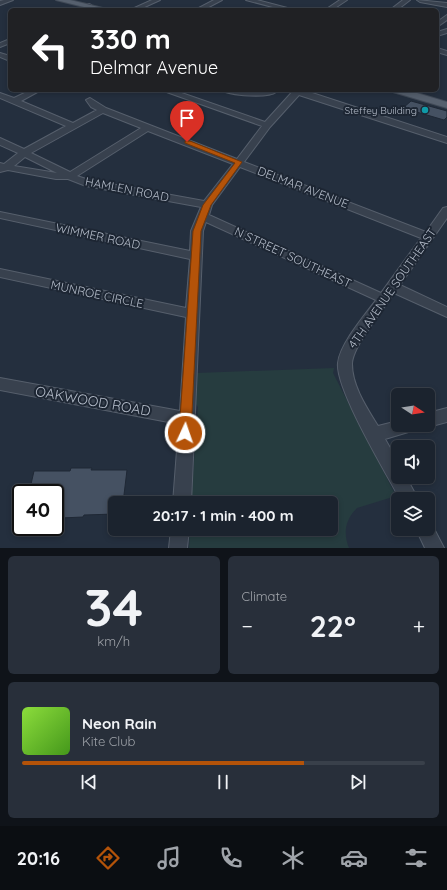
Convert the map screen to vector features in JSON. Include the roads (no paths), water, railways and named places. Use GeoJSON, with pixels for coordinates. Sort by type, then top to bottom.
{"type":"FeatureCollection","features":[{"type":"Feature","properties":{"kind":"main road"},"geometry":{"type":"LineString","coordinates":[[60,0],[98,8]]}},
{"type":"Feature","properties":{"kind":"main road"},"geometry":{"type":"LineString","coordinates":[[89,6],[99,0]]}},
{"type":"Feature","properties":{"kind":"main road"},"geometry":{"type":"LineString","coordinates":[[403,92],[447,105]]}},
{"type":"Feature","properties":{"kind":"street"},"geometry":{"type":"LineString","coordinates":[[0,3],[10,0]]}},
{"type":"Feature","properties":{"kind":"street"},"geometry":{"type":"LineString","coordinates":[[138,8],[157,0]]}},
{"type":"Feature","properties":{"kind":"street"},"geometry":{"type":"LineString","coordinates":[[202,8],[219,0]]}},
{"type":"Feature","properties":{"kind":"street"},"geometry":{"type":"LineString","coordinates":[[249,0],[284,8]]}},
{"type":"Feature","properties":{"kind":"street"},"geometry":{"type":"LineString","coordinates":[[267,8],[282,0]]}},
{"type":"Feature","properties":{"kind":"street"},"geometry":{"type":"LineString","coordinates":[[331,8],[344,0]]}},
{"type":"Feature","properties":{"kind":"street"},"geometry":{"type":"LineString","coordinates":[[396,8],[407,0]]}},
{"type":"Feature","properties":{"kind":"street"},"geometry":{"type":"LineString","coordinates":[[420,0],[447,5]]}},
{"type":"Feature","properties":{"kind":"street"},"geometry":{"type":"LineString","coordinates":[[84,8],[89,6]]}},
{"type":"Feature","properties":{"kind":"street"},"geometry":{"type":"LineString","coordinates":[[439,23],[447,17]]}},
{"type":"Feature","properties":{"kind":"street"},"geometry":{"type":"LineString","coordinates":[[14,101],[33,92]]}},
{"type":"Feature","properties":{"kind":"street"},"geometry":{"type":"LineString","coordinates":[[171,92],[267,125]]}},
{"type":"Feature","properties":{"kind":"street"},"geometry":{"type":"LineString","coordinates":[[243,92],[284,93],[447,140]]}},
{"type":"Feature","properties":{"kind":"street"},"geometry":{"type":"LineString","coordinates":[[182,496],[197,231],[204,210],[267,125],[284,93]]}},
{"type":"Feature","properties":{"kind":"street"},"geometry":{"type":"LineString","coordinates":[[0,95],[73,126]]}},
{"type":"Feature","properties":{"kind":"street","name":"DELMAR AVENUE"},"geometry":{"type":"LineString","coordinates":[[90,100],[94,105],[104,110],[428,237]]}},
{"type":"Feature","properties":{"kind":"street"},"geometry":{"type":"LineString","coordinates":[[2,168],[24,153],[104,110]]}},
{"type":"Feature","properties":{"kind":"street"},"geometry":{"type":"LineString","coordinates":[[0,141],[70,176],[148,127]]}},
{"type":"Feature","properties":{"kind":"street","name":"HAMLEN ROAD"},"geometry":{"type":"LineString","coordinates":[[2,168],[56,176],[70,176],[86,182],[204,210]]}},
{"type":"Feature","properties":{"kind":"street","name":"N STREET SOUTHEAST"},"geometry":{"type":"LineString","coordinates":[[204,210],[384,299]]}},
{"type":"Feature","properties":{"kind":"street","name":"WIMMER ROAD"},"geometry":{"type":"LineString","coordinates":[[0,215],[195,256]]}},
{"type":"Feature","properties":{"kind":"street","name":"4TH AVENUE SOUTHEAST"},"geometry":{"type":"LineString","coordinates":[[405,492],[354,397],[345,374],[345,363],[354,342],[428,237],[444,218]]}},
{"type":"Feature","properties":{"kind":"street","name":"MUNROE CIRCLE"},"geometry":{"type":"LineString","coordinates":[[0,273],[193,314]]}},
{"type":"Feature","properties":{"kind":"street"},"geometry":{"type":"LineString","coordinates":[[392,287],[447,312]]}},
{"type":"Feature","properties":{"kind":"street","name":"OAKWOOD ROAD"},"geometry":{"type":"LineString","coordinates":[[0,384],[186,419]]}},
{"type":"Feature","properties":{"kind":"street"},"geometry":{"type":"LineString","coordinates":[[435,418],[447,415]]}},
{"type":"Feature","properties":{"kind":"street"},"geometry":{"type":"LineString","coordinates":[[375,434],[391,430]]}},
{"type":"Feature","properties":{"kind":"street"},"geometry":{"type":"LineString","coordinates":[[178,548],[179,536]]}},
{"type":"Feature","properties":{"kind":"street"},"geometry":{"type":"LineString","coordinates":[[429,536],[435,548]]}},
{"type":"Feature","properties":{"kind":"place","name":"Steffey Building"},"geometry":{"type":"Point","coordinates":[425,110]}}]}
